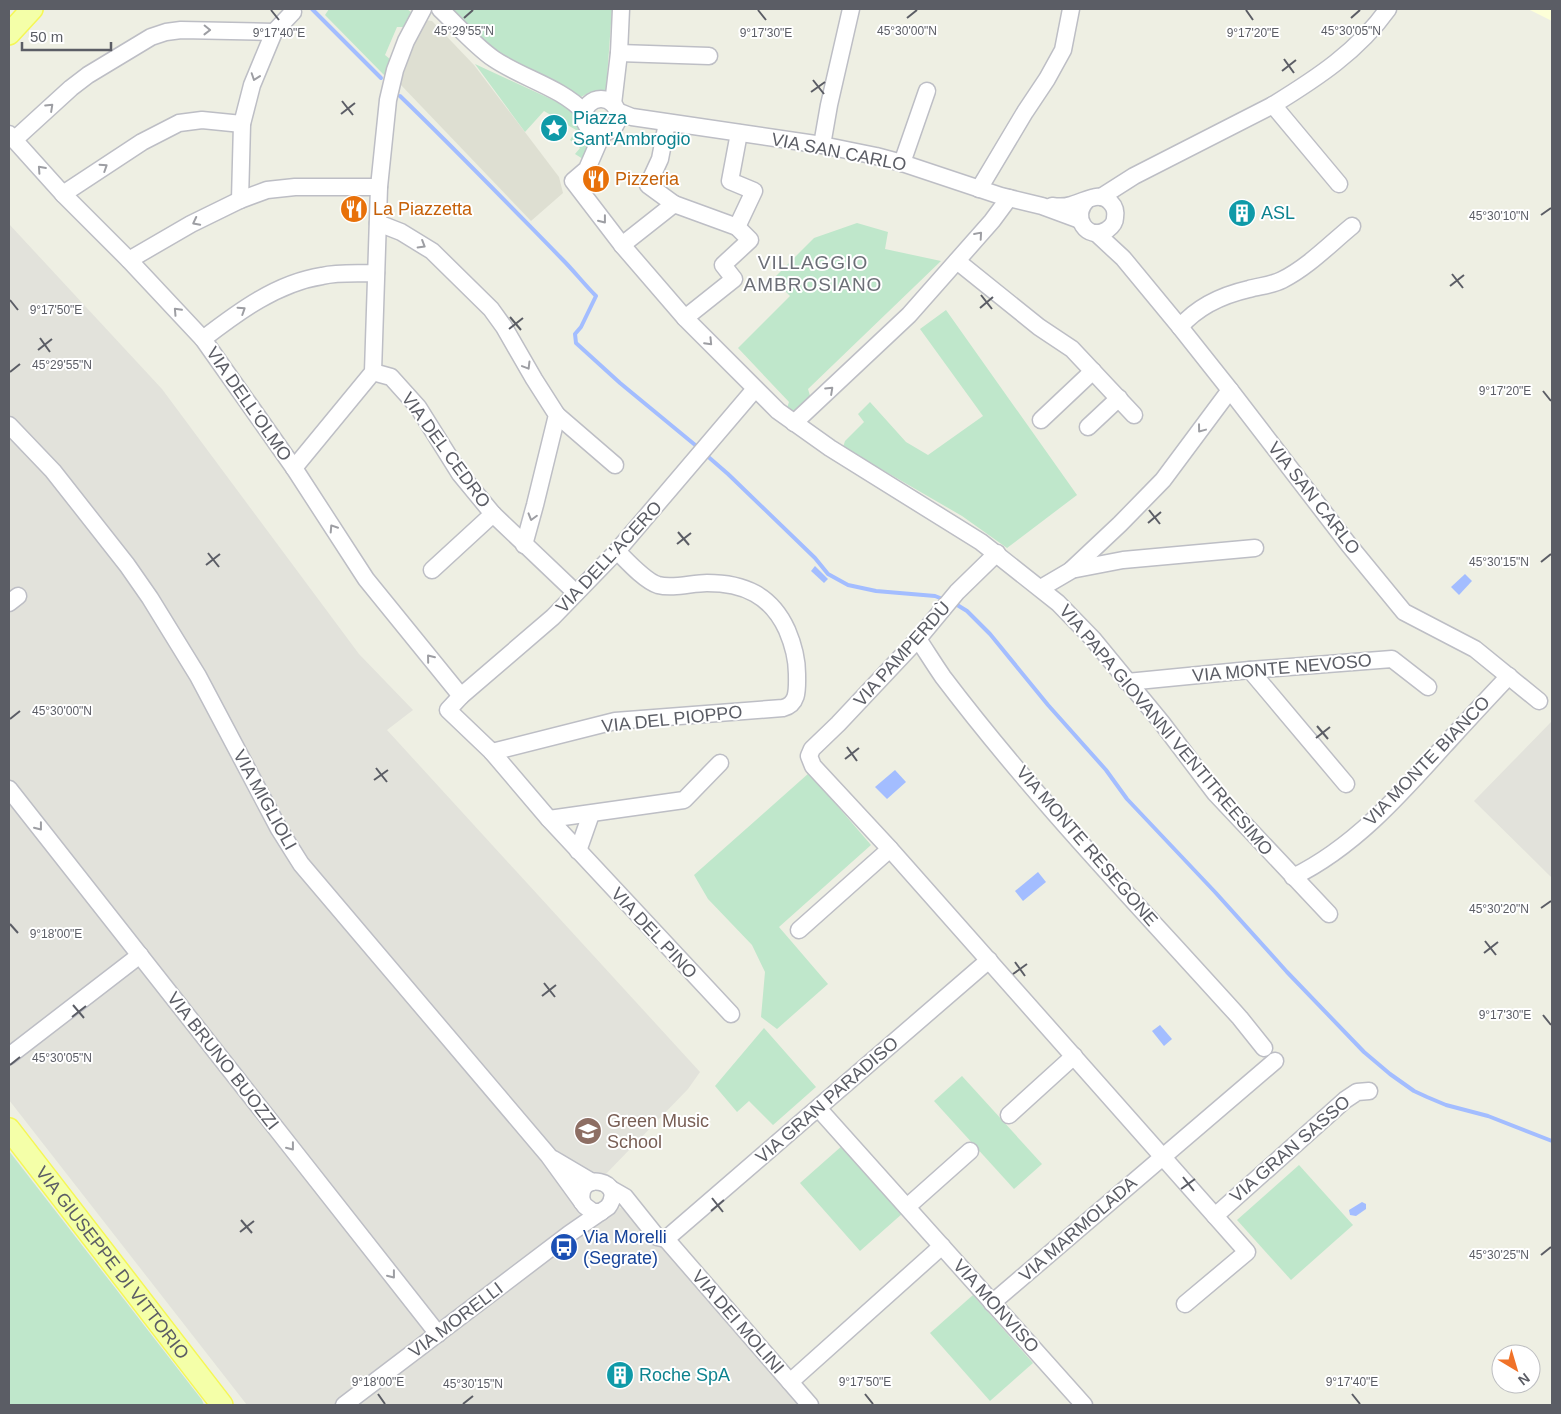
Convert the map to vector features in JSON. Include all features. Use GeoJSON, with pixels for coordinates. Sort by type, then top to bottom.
{"type":"FeatureCollection","features":[{"type":"Feature","properties":{"kind":"main road"},"geometry":{"type":"LineString","coordinates":[[9,34],[32,9]]}},
{"type":"Feature","properties":{"kind":"main road","name":"VIA GIUSEPPE DI VITTORIO"},"geometry":{"type":"LineString","coordinates":[[9,1129],[219,1402]]}},
{"type":"Feature","properties":{"kind":"street"},"geometry":{"type":"LineString","coordinates":[[294,468],[374,372],[379,187],[388,100],[395,70],[406,41],[423,9]]}},
{"type":"Feature","properties":{"kind":"street"},"geometry":{"type":"LineString","coordinates":[[440,9],[493,58],[508,68],[605,118],[616,83],[621,9]]}},
{"type":"Feature","properties":{"kind":"street"},"geometry":{"type":"LineString","coordinates":[[822,146],[851,9]]}},
{"type":"Feature","properties":{"kind":"street"},"geometry":{"type":"LineString","coordinates":[[979,189],[1063,50],[1071,9]]}},
{"type":"Feature","properties":{"kind":"street"},"geometry":{"type":"LineString","coordinates":[[1100,200],[1116,214],[1113,224],[1106,231],[1096,233],[1086,229],[1080,220],[1080,208],[1100,200],[1126,180],[1273,105],[1317,77],[1350,52],[1371,31],[1388,9]]}},
{"type":"Feature","properties":{"kind":"street"},"geometry":{"type":"LineString","coordinates":[[240,200],[242,124],[258,69],[274,32],[293,12]]}},
{"type":"Feature","properties":{"kind":"street"},"geometry":{"type":"LineString","coordinates":[[12,137],[77,83],[151,37],[181,30],[274,32]]}},
{"type":"Feature","properties":{"kind":"street"},"geometry":{"type":"LineString","coordinates":[[619,53],[709,56]]}},
{"type":"Feature","properties":{"kind":"street"},"geometry":{"type":"LineString","coordinates":[[902,162],[927,91]]}},
{"type":"Feature","properties":{"kind":"street"},"geometry":{"type":"LineString","coordinates":[[1273,105],[1339,184]]}},
{"type":"Feature","properties":{"kind":"street","name":"VIA SAN CARLO"},"geometry":{"type":"LineString","coordinates":[[605,118],[667,123],[739,133],[822,146],[902,162],[979,189],[1042,206],[1080,220]]}},
{"type":"Feature","properties":{"kind":"street","name":"VIA PAPA GIOVANNI VENTITREESIMO"},"geometry":{"type":"LineString","coordinates":[[605,118],[587,169],[573,181],[622,245],[685,318],[778,411],[830,448],[997,553],[1041,588],[1073,618],[1128,682],[1215,794],[1329,914]]}},
{"type":"Feature","properties":{"kind":"street"},"geometry":{"type":"LineString","coordinates":[[64,194],[142,142],[179,123],[202,120],[242,124]]}},
{"type":"Feature","properties":{"kind":"street"},"geometry":{"type":"LineString","coordinates":[[667,123],[660,159],[648,186],[674,204],[737,227],[750,240],[723,265],[734,279],[685,318]]}},
{"type":"Feature","properties":{"kind":"street"},"geometry":{"type":"LineString","coordinates":[[737,227],[754,191],[730,181],[739,133]]}},
{"type":"Feature","properties":{"kind":"street","name":"VIA DELL'OLMO"},"geometry":{"type":"LineString","coordinates":[[12,137],[203,339],[294,468],[366,579],[461,696]]}},
{"type":"Feature","properties":{"kind":"street"},"geometry":{"type":"LineString","coordinates":[[129,260],[178,231],[240,200],[267,190],[285,187],[379,187]]}},
{"type":"Feature","properties":{"kind":"street"},"geometry":{"type":"LineString","coordinates":[[794,423],[909,316],[992,221],[1009,198]]}},
{"type":"Feature","properties":{"kind":"street","name":"VIA SAN CARLO"},"geometry":{"type":"LineString","coordinates":[[1042,206],[1066,206],[1100,200]]}},
{"type":"Feature","properties":{"kind":"street"},"geometry":{"type":"LineString","coordinates":[[622,245],[674,204]]}},
{"type":"Feature","properties":{"kind":"street"},"geometry":{"type":"LineString","coordinates":[[378,223],[401,232],[432,251],[491,309],[504,326],[557,415],[615,465]]}},
{"type":"Feature","properties":{"kind":"street","name":"VIA SAN CARLO"},"geometry":{"type":"LineString","coordinates":[[1113,224],[1123,258]]}},
{"type":"Feature","properties":{"kind":"street"},"geometry":{"type":"LineString","coordinates":[[1180,327],[1199,310],[1217,300],[1241,291],[1278,282],[1290,276],[1352,226]]}},
{"type":"Feature","properties":{"kind":"street","name":"VIA SAN CARLO"},"geometry":{"type":"LineString","coordinates":[[1096,233],[1123,258],[1180,327],[1349,545],[1404,612],[1476,649],[1539,701]]}},
{"type":"Feature","properties":{"kind":"street"},"geometry":{"type":"LineString","coordinates":[[957,261],[1040,327],[1072,349],[1134,414]]}},
{"type":"Feature","properties":{"kind":"street"},"geometry":{"type":"LineString","coordinates":[[203,339],[243,309],[270,294],[292,285],[326,275],[376,273]]}},
{"type":"Feature","properties":{"kind":"street"},"geometry":{"type":"LineString","coordinates":[[1041,420],[1093,371]]}},
{"type":"Feature","properties":{"kind":"street","name":"VIA DEL CEDRO"},"geometry":{"type":"LineString","coordinates":[[374,372],[391,377],[418,407],[460,474],[493,514],[576,593]]}},
{"type":"Feature","properties":{"kind":"street","name":"VIA DELL'ACERO"},"geometry":{"type":"LineString","coordinates":[[448,710],[461,696],[553,617],[617,551],[755,389]]}},
{"type":"Feature","properties":{"kind":"street"},"geometry":{"type":"LineString","coordinates":[[1041,588],[1070,571],[1163,480],[1230,390]]}},
{"type":"Feature","properties":{"kind":"street"},"geometry":{"type":"LineString","coordinates":[[1088,428],[1119,398]]}},
{"type":"Feature","properties":{"kind":"street"},"geometry":{"type":"LineString","coordinates":[[524,545],[557,415]]}},
{"type":"Feature","properties":{"kind":"street","name":"VIA MIGLIOLI"},"geometry":{"type":"LineString","coordinates":[[9,425],[53,471],[127,565],[150,598],[198,676],[296,858],[548,1155]]}},
{"type":"Feature","properties":{"kind":"street","name":"VIA DEL CEDRO"},"geometry":{"type":"LineString","coordinates":[[432,570],[493,514]]}},
{"type":"Feature","properties":{"kind":"street"},"geometry":{"type":"LineString","coordinates":[[1108,535],[1124,560]]}},
{"type":"Feature","properties":{"kind":"street"},"geometry":{"type":"LineString","coordinates":[[1070,571],[1124,560],[1255,548]]}},
{"type":"Feature","properties":{"kind":"street","name":"VIA DEL PIOPPO"},"geometry":{"type":"LineString","coordinates":[[492,752],[615,722],[783,708],[793,703],[796,696],[797,666],[793,645],[781,617],[768,601],[746,589],[725,584],[658,584],[648,580],[617,551]]}},
{"type":"Feature","properties":{"kind":"street","name":"VIA PAMPERDÙ"},"geometry":{"type":"LineString","coordinates":[[809,756],[812,749],[918,639],[954,595],[997,553]]}},
{"type":"Feature","properties":{"kind":"street","name":"VIA MONTE RESEGONE"},"geometry":{"type":"LineString","coordinates":[[918,639],[948,683],[1038,792],[1264,1048]]}},
{"type":"Feature","properties":{"kind":"street","name":"VIA MONTE NEVOSO"},"geometry":{"type":"LineString","coordinates":[[1128,682],[1392,659],[1428,686]]}},
{"type":"Feature","properties":{"kind":"street"},"geometry":{"type":"LineString","coordinates":[[1250,670],[1346,784]]}},
{"type":"Feature","properties":{"kind":"street","name":"VIA MONTE BIANCO"},"geometry":{"type":"LineString","coordinates":[[1293,877],[1324,860],[1381,812],[1413,781],[1509,676]]}},
{"type":"Feature","properties":{"kind":"street","name":"VIA DEL PINO"},"geometry":{"type":"LineString","coordinates":[[448,710],[492,752],[548,820],[731,1014]]}},
{"type":"Feature","properties":{"kind":"street","name":"VIA GRAN SASSO"},"geometry":{"type":"LineString","coordinates":[[809,756],[813,766],[890,849],[1247,1252],[1185,1304]]}},
{"type":"Feature","properties":{"kind":"street"},"geometry":{"type":"LineString","coordinates":[[548,820],[684,800],[720,763]]}},
{"type":"Feature","properties":{"kind":"street","name":"VIA BRUNO BUOZZI"},"geometry":{"type":"LineString","coordinates":[[9,789],[438,1334]]}},
{"type":"Feature","properties":{"kind":"street"},"geometry":{"type":"LineString","coordinates":[[578,851],[591,814]]}},
{"type":"Feature","properties":{"kind":"street"},"geometry":{"type":"LineString","coordinates":[[799,930],[890,849]]}},
{"type":"Feature","properties":{"kind":"street"},"geometry":{"type":"LineString","coordinates":[[9,1056],[140,955]]}},
{"type":"Feature","properties":{"kind":"street","name":"VIA GRAN PARADISO"},"geometry":{"type":"LineString","coordinates":[[666,1239],[989,960]]}},
{"type":"Feature","properties":{"kind":"street"},"geometry":{"type":"LineString","coordinates":[[1009,1115],[1074,1056]]}},
{"type":"Feature","properties":{"kind":"street"},"geometry":{"type":"LineString","coordinates":[[1163,1156],[1275,1061]]}},
{"type":"Feature","properties":{"kind":"street","name":"VIA GRAN SASSO"},"geometry":{"type":"LineString","coordinates":[[1215,1216],[1345,1100],[1357,1092],[1369,1090]]}},
{"type":"Feature","properties":{"kind":"street","name":"VIA MONVISO"},"geometry":{"type":"LineString","coordinates":[[818,1108],[1084,1405]]}},
{"type":"Feature","properties":{"kind":"street"},"geometry":{"type":"LineString","coordinates":[[907,1207],[970,1152]]}},
{"type":"Feature","properties":{"kind":"street"},"geometry":{"type":"LineString","coordinates":[[548,1155],[592,1182],[603,1182],[610,1189],[612,1196],[605,1210]]}},
{"type":"Feature","properties":{"kind":"street"},"geometry":{"type":"LineString","coordinates":[[548,1155],[583,1204],[593,1212],[623,1207],[638,1215]]}},
{"type":"Feature","properties":{"kind":"street","name":"VIA MARMOLADA"},"geometry":{"type":"LineString","coordinates":[[992,1303],[1163,1156]]}},
{"type":"Feature","properties":{"kind":"street"},"geometry":{"type":"LineString","coordinates":[[583,1204],[582,1191],[592,1182]]}},
{"type":"Feature","properties":{"kind":"street","name":"VIA DEI MOLINI"},"geometry":{"type":"LineString","coordinates":[[610,1189],[625,1197],[657,1237],[666,1239],[810,1405]]}},
{"type":"Feature","properties":{"kind":"street","name":"VIA MORELLI"},"geometry":{"type":"LineString","coordinates":[[569,1234],[580,1222],[583,1204]]}},
{"type":"Feature","properties":{"kind":"street","name":"VIA MORELLI"},"geometry":{"type":"LineString","coordinates":[[344,1405],[569,1234],[605,1210]]}},
{"type":"Feature","properties":{"kind":"street"},"geometry":{"type":"LineString","coordinates":[[790,1382],[942,1246]]}},
{"type":"Feature","properties":{"kind":"shaded area"},"geometry":{"type":"Polygon","coordinates":[[[329,9],[407,9],[411,12],[404,27],[397,27],[385,55],[391,60],[385,76],[325,15],[329,9]]]}},
{"type":"Feature","properties":{"kind":"shaded area"},"geometry":{"type":"Polygon","coordinates":[[[450,9],[612,9],[606,91],[590,92],[581,97],[494,53],[450,9]]]}},
{"type":"Feature","properties":{"kind":"shaded area"},"geometry":{"type":"Polygon","coordinates":[[[1528,9],[1552,9],[1552,21],[1528,9]]]}},
{"type":"Feature","properties":{"kind":"shaded area"},"geometry":{"type":"Polygon","coordinates":[[[425,20],[432,21],[474,65],[559,177],[563,193],[531,221],[400,84],[412,48],[425,20]]]}},
{"type":"Feature","properties":{"kind":"shaded area"},"geometry":{"type":"Polygon","coordinates":[[[475,64],[579,112],[581,125],[591,140],[583,159],[575,154],[580,148],[570,140],[576,130],[544,111],[525,132],[475,64]]]}},
{"type":"Feature","properties":{"kind":"shaded area"},"geometry":{"type":"Polygon","coordinates":[[[857,223],[888,232],[885,249],[941,261],[808,389],[811,399],[808,402],[797,409],[786,411],[789,402],[738,348],[790,296],[773,279],[814,238],[857,223]]]}},
{"type":"Feature","properties":{"kind":"shaded area"},"geometry":{"type":"Polygon","coordinates":[[[9,224],[162,389],[359,654],[413,710],[387,730],[700,1072],[688,1089],[603,1177],[592,1174],[580,1207],[617,1207],[629,1210],[801,1405],[247,1405],[9,1100],[9,224]]]}},
{"type":"Feature","properties":{"kind":"shaded area"},"geometry":{"type":"Polygon","coordinates":[[[946,310],[1077,495],[1007,548],[962,516],[843,447],[845,441],[864,422],[858,414],[870,402],[906,442],[928,455],[983,416],[920,329],[946,310]]]}},
{"type":"Feature","properties":{"kind":"shaded area"},"geometry":{"type":"Polygon","coordinates":[[[1552,721],[1552,878],[1474,801],[1552,721]]]}},
{"type":"Feature","properties":{"kind":"shaded area"},"geometry":{"type":"Polygon","coordinates":[[[809,773],[871,845],[779,927],[828,984],[777,1029],[761,1017],[765,972],[752,945],[708,899],[694,875],[809,773]]]}},
{"type":"Feature","properties":{"kind":"shaded area"},"geometry":{"type":"Polygon","coordinates":[[[764,1028],[816,1087],[773,1125],[749,1101],[737,1112],[715,1086],[764,1028]]]}},
{"type":"Feature","properties":{"kind":"shaded area"},"geometry":{"type":"Polygon","coordinates":[[[962,1076],[1042,1164],[1014,1189],[934,1101],[962,1076]]]}},
{"type":"Feature","properties":{"kind":"shaded area"},"geometry":{"type":"Polygon","coordinates":[[[843,1145],[903,1213],[860,1251],[800,1183],[843,1145]]]}},
{"type":"Feature","properties":{"kind":"shaded area"},"geometry":{"type":"Polygon","coordinates":[[[9,1151],[202,1400],[204,1405],[9,1405],[9,1151]]]}},
{"type":"Feature","properties":{"kind":"shaded area"},"geometry":{"type":"Polygon","coordinates":[[[1299,1165],[1353,1225],[1291,1280],[1237,1220],[1299,1165]]]}},
{"type":"Feature","properties":{"kind":"shaded area"},"geometry":{"type":"Polygon","coordinates":[[[973,1295],[1033,1363],[990,1401],[930,1333],[973,1295]]]}},
{"type":"Feature","properties":{"kind":"water"},"geometry":{"type":"Polygon","coordinates":[[[815,566],[828,579],[824,583],[811,571],[815,566]]]}},
{"type":"Feature","properties":{"kind":"water"},"geometry":{"type":"Polygon","coordinates":[[[1465,574],[1472,581],[1459,595],[1451,587],[1465,574]]]}},
{"type":"Feature","properties":{"kind":"water"},"geometry":{"type":"Polygon","coordinates":[[[895,770],[906,782],[887,799],[875,787],[895,770]]]}},
{"type":"Feature","properties":{"kind":"water"},"geometry":{"type":"Polygon","coordinates":[[[1038,872],[1046,882],[1023,901],[1015,891],[1038,872]]]}},
{"type":"Feature","properties":{"kind":"water"},"geometry":{"type":"Polygon","coordinates":[[[1160,1025],[1172,1039],[1164,1046],[1152,1031],[1160,1025]]]}},
{"type":"Feature","properties":{"kind":"water"},"geometry":{"type":"Polygon","coordinates":[[[1362,1202],[1366,1204],[1366,1209],[1356,1216],[1350,1215],[1349,1210],[1362,1202]]]}},
{"type":"Feature","properties":{"kind":"waterway"},"geometry":{"type":"LineString","coordinates":[[312,9],[381,78]]}},
{"type":"Feature","properties":{"kind":"waterway"},"geometry":{"type":"LineString","coordinates":[[400,96],[502,197],[596,296],[581,327],[575,334],[576,343],[620,383],[700,449]]}},
{"type":"Feature","properties":{"kind":"waterway"},"geometry":{"type":"LineString","coordinates":[[705,454],[815,558],[828,574],[848,585],[876,591],[935,596],[945,600]]}},
{"type":"Feature","properties":{"kind":"waterway"},"geometry":{"type":"LineString","coordinates":[[954,603],[967,611],[990,634],[1048,705],[1106,770],[1127,799],[1287,972],[1364,1052],[1414,1091],[1446,1105],[1488,1116],[1552,1141]]}},
{"type":"Feature","properties":{"kind":"place","name":"Piazza Sant'Ambrogio"},"geometry":{"type":"Point","coordinates":[554,128]}},
{"type":"Feature","properties":{"kind":"place","name":"Pizzeria"},"geometry":{"type":"Point","coordinates":[596,179]}},
{"type":"Feature","properties":{"kind":"place","name":"La Piazzetta"},"geometry":{"type":"Point","coordinates":[354,209]}},
{"type":"Feature","properties":{"kind":"place","name":"ASL"},"geometry":{"type":"Point","coordinates":[1242,213]}},
{"type":"Feature","properties":{"kind":"place","name":"Green Music School"},"geometry":{"type":"Point","coordinates":[588,1131]}},
{"type":"Feature","properties":{"kind":"place","name":"Via Morelli (Segrate)"},"geometry":{"type":"Point","coordinates":[564,1247]}},
{"type":"Feature","properties":{"kind":"place","name":"Roche SpA"},"geometry":{"type":"Point","coordinates":[620,1375]}},
{"type":"Feature","properties":{"kind":"district","name":"VILLAGGIO AMBROSIANO"},"geometry":{"type":"Point","coordinates":[813,273]}}]}
